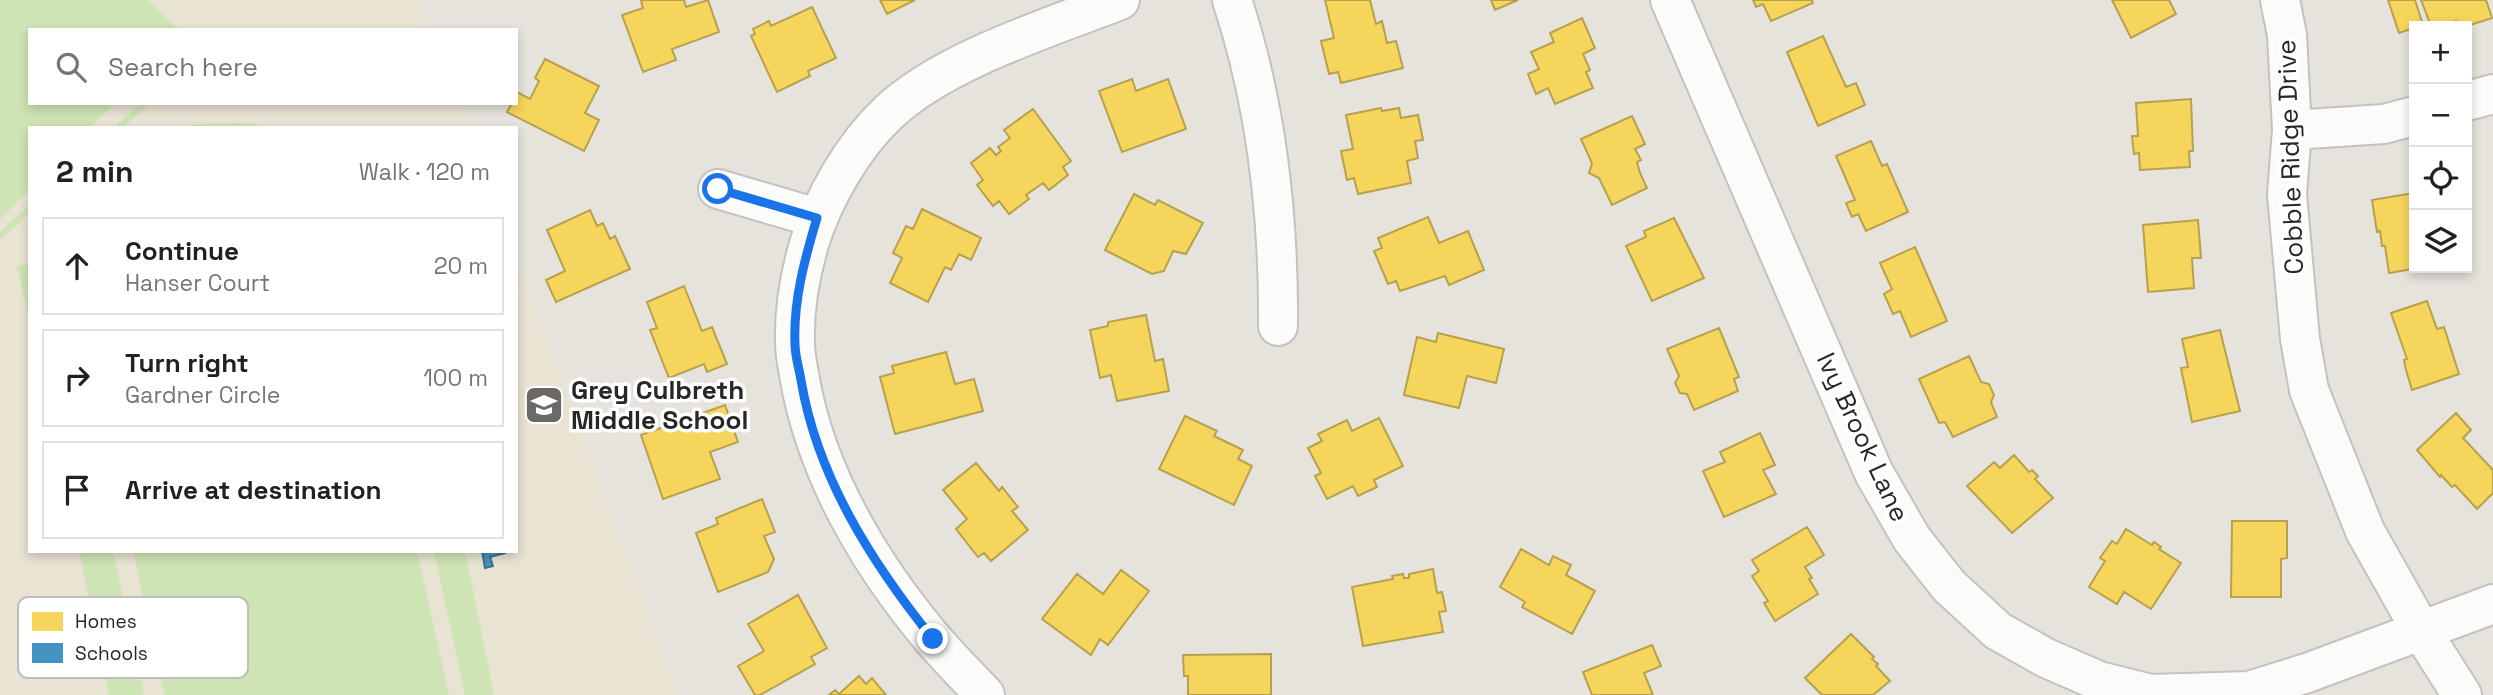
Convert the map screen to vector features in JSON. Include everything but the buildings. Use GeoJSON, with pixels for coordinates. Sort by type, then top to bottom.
{"type":"FeatureCollection","features":[{"type":"Feature","properties":{"kind":"street"},"geometry":{"type":"LineString","coordinates":[[985,695],[933,639],[884,575],[845,508],[811,429],[794,344],[800,282],[817,218],[835,181],[888,113],[925,85],[981,55],[1121,0]]}},
{"type":"Feature","properties":{"kind":"street"},"geometry":{"type":"LineString","coordinates":[[1232,0],[1246,42],[1265,127],[1274,195],[1278,326]]}},
{"type":"Feature","properties":{"kind":"street","name":"Ivy Brook Lane"},"geometry":{"type":"LineString","coordinates":[[1670,0],[1874,473],[1912,539],[1949,586],[1998,631],[2046,658],[2099,681],[2151,694],[2249,691],[2422,632],[2493,604]]}},
{"type":"Feature","properties":{"kind":"street","name":"Cobble Ridge Drive"},"geometry":{"type":"LineString","coordinates":[[2280,0],[2287,35],[2292,130],[2287,194],[2300,339],[2309,390],[2315,411],[2365,531],[2422,632],[2462,695]]}},
{"type":"Feature","properties":{"kind":"street"},"geometry":{"type":"LineString","coordinates":[[2472,100],[2493,94]]}},
{"type":"Feature","properties":{"kind":"street"},"geometry":{"type":"LineString","coordinates":[[2292,130],[2384,124],[2409,117]]}},
{"type":"Feature","properties":{"kind":"street"},"geometry":{"type":"LineString","coordinates":[[718,189],[817,218]]}},
{"type":"Feature","properties":{"kind":"shaded area","name":"Grey Culbreth Middle School"},"geometry":{"type":"Polygon","coordinates":[[[0,0],[420,0],[430,28],[28,28],[28,105],[460,105],[467,126],[28,126],[28,553],[518,553],[518,263],[679,695],[0,695],[0,0]]]}},
{"type":"Feature","properties":{"kind":"green space"},"geometry":{"type":"Polygon","coordinates":[[[0,0],[148,0],[177,28],[28,28],[28,105],[112,105],[92,126],[28,126],[28,191],[0,219],[0,0]]]}},
{"type":"Feature","properties":{"kind":"green space"},"geometry":{"type":"Polygon","coordinates":[[[138,105],[148,105],[125,126],[116,126],[138,105]]]}},
{"type":"Feature","properties":{"kind":"green space"},"geometry":{"type":"Polygon","coordinates":[[[250,123],[260,126],[186,126],[250,123]]]}},
{"type":"Feature","properties":{"kind":"green space"},"geometry":{"type":"Polygon","coordinates":[[[28,206],[28,215],[0,240],[0,232],[28,206]]]}},
{"type":"Feature","properties":{"kind":"green space"},"geometry":{"type":"Polygon","coordinates":[[[28,263],[28,313],[17,266],[28,263]]]}},
{"type":"Feature","properties":{"kind":"green space"},"geometry":{"type":"Polygon","coordinates":[[[79,553],[113,553],[123,597],[89,597],[79,553]]]}},
{"type":"Feature","properties":{"kind":"green space"},"geometry":{"type":"Polygon","coordinates":[[[133,553],[417,553],[449,695],[165,695],[161,678],[248,678],[248,597],[143,597],[133,553]]]}},
{"type":"Feature","properties":{"kind":"green space"},"geometry":{"type":"Polygon","coordinates":[[[434,553],[465,553],[494,695],[465,695],[434,553]]]}},
{"type":"Feature","properties":{"kind":"green space"},"geometry":{"type":"Polygon","coordinates":[[[105,678],[140,678],[144,695],[109,695],[105,678]]]}},
{"type":"Feature","properties":{"kind":"place","name":"Grey Culbreth Middle School"},"geometry":{"type":"Point","coordinates":[544,405]}},
{"type":"Feature","properties":{"kind":"route"},"geometry":{"type":"LineString","coordinates":[[718,189],[817,218],[800,282],[794,344],[811,429],[845,508],[884,575],[933,639]]}}]}
